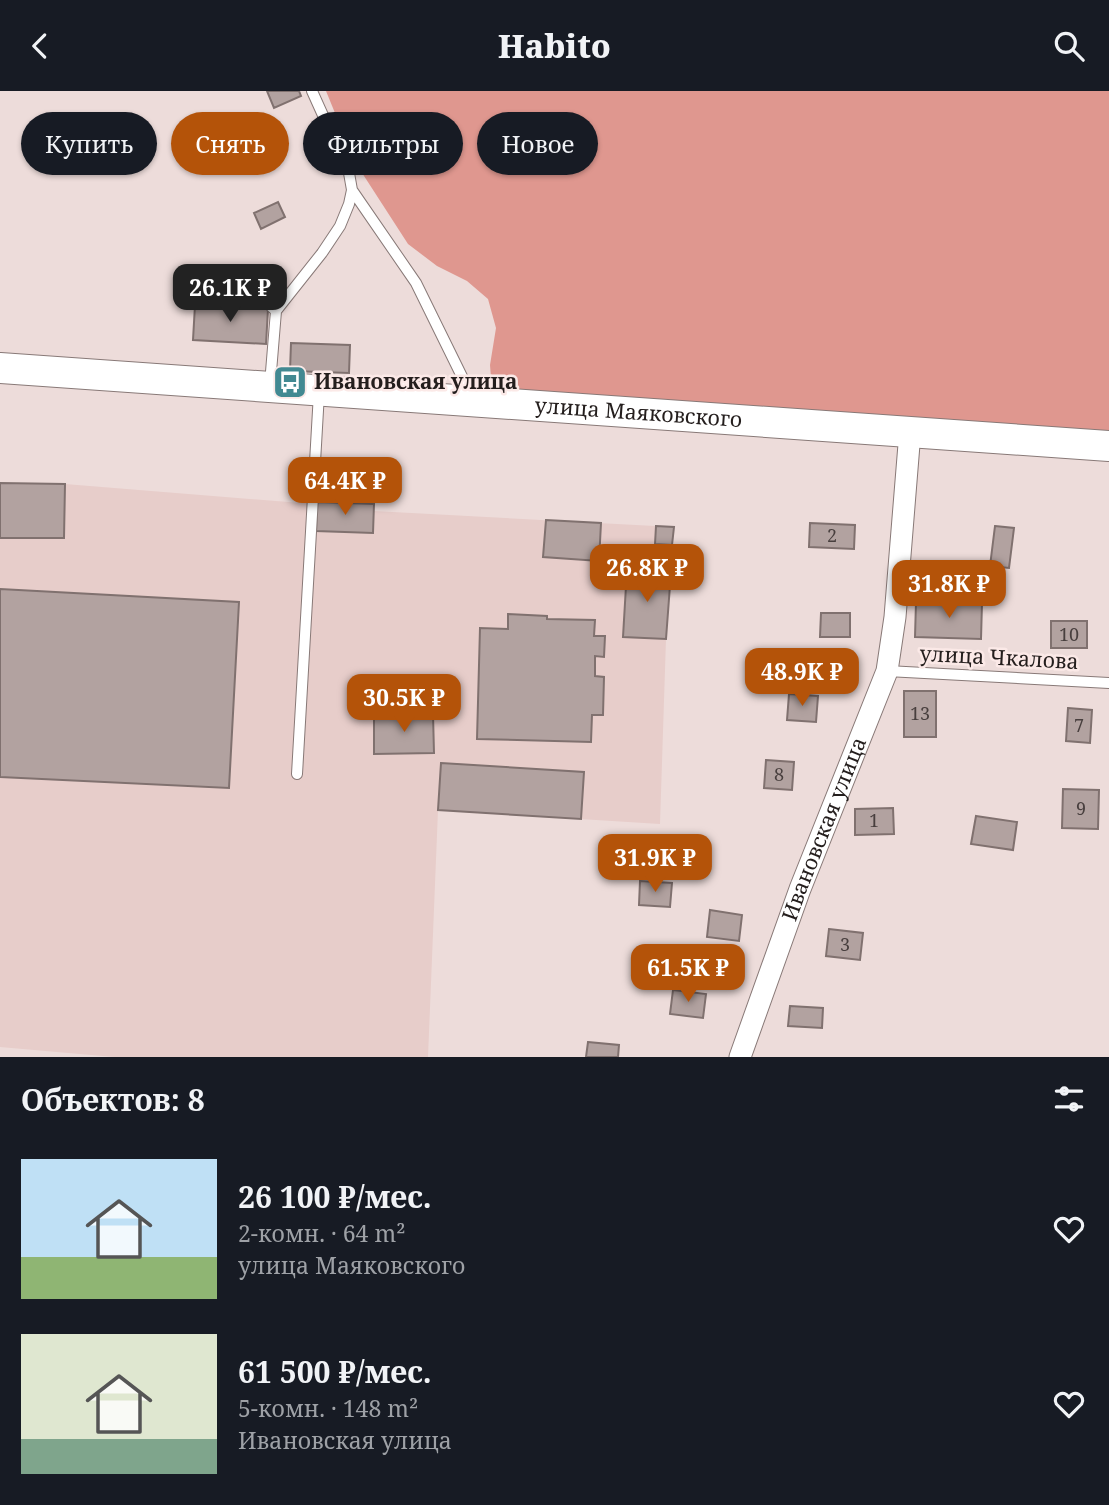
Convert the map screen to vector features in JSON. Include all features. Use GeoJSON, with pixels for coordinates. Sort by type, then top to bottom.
{"type":"FeatureCollection","features":[{"type":"Feature","properties":{"kind":"street","name":"улица Маяковского"},"geometry":{"type":"LineString","coordinates":[[0,368],[1109,446]]}},
{"type":"Feature","properties":{"kind":"street","name":"Ивановская улица"},"geometry":{"type":"LineString","coordinates":[[740,1057],[800,889],[887,671],[895,617],[910,432]]}},
{"type":"Feature","properties":{"kind":"lane"},"geometry":{"type":"LineString","coordinates":[[270,387],[276,311],[340,226],[352,190],[349,173],[312,91]]}},
{"type":"Feature","properties":{"kind":"lane"},"geometry":{"type":"LineString","coordinates":[[352,190],[416,283],[475,402]]}},
{"type":"Feature","properties":{"kind":"lane"},"geometry":{"type":"LineString","coordinates":[[217,297],[264,300],[276,311]]}},
{"type":"Feature","properties":{"kind":"lane"},"geometry":{"type":"LineString","coordinates":[[297,774],[319,391]]}},
{"type":"Feature","properties":{"kind":"lane","name":"улица Чкалова"},"geometry":{"type":"LineString","coordinates":[[887,671],[1109,683]]}},
{"type":"Feature","properties":{"kind":"shaded area"},"geometry":{"type":"Polygon","coordinates":[[[326,91],[1109,91],[1109,446],[493,403],[490,365],[496,328],[488,299],[467,281],[437,266],[408,244],[363,175],[463,175],[463,112],[335,112],[326,91]]]}},
{"type":"Feature","properties":{"kind":"shaded area"},"geometry":{"type":"Polygon","coordinates":[[[0,483],[65,484],[301,503],[317,502],[374,511],[674,527],[666,639],[660,824],[438,810],[428,1057],[114,1057],[0,1047],[0,483]]]}},
{"type":"Feature","properties":{"kind":"building"},"geometry":{"type":"Polygon","coordinates":[[[267,91],[299,91],[301,96],[274,108],[267,91]]]}},
{"type":"Feature","properties":{"kind":"building"},"geometry":{"type":"Polygon","coordinates":[[[278,202],[285,217],[261,229],[254,213],[278,202]]]}},
{"type":"Feature","properties":{"kind":"building"},"geometry":{"type":"Polygon","coordinates":[[[195,305],[268,309],[266,344],[193,340],[195,305]]]}},
{"type":"Feature","properties":{"kind":"building"},"geometry":{"type":"Polygon","coordinates":[[[291,343],[350,345],[349,373],[290,371],[291,343]]]}},
{"type":"Feature","properties":{"kind":"building"},"geometry":{"type":"Polygon","coordinates":[[[0,483],[65,484],[64,538],[0,538],[0,483]]]}},
{"type":"Feature","properties":{"kind":"building"},"geometry":{"type":"Polygon","coordinates":[[[317,502],[374,504],[373,533],[316,531],[317,502]]]}},
{"type":"Feature","properties":{"kind":"building"},"geometry":{"type":"Polygon","coordinates":[[[546,520],[601,523],[599,561],[543,557],[546,520]]]}},
{"type":"Feature","properties":{"kind":"building"},"geometry":{"type":"Polygon","coordinates":[[[810,523],[855,525],[854,549],[809,547],[810,523]]]}},
{"type":"Feature","properties":{"kind":"building"},"geometry":{"type":"Polygon","coordinates":[[[656,526],[674,527],[672,545],[655,544],[656,526]]]}},
{"type":"Feature","properties":{"kind":"building"},"geometry":{"type":"Polygon","coordinates":[[[995,526],[1014,528],[1009,568],[990,566],[995,526]]]}},
{"type":"Feature","properties":{"kind":"building"},"geometry":{"type":"Polygon","coordinates":[[[627,569],[671,572],[666,639],[623,637],[627,569]]]}},
{"type":"Feature","properties":{"kind":"building"},"geometry":{"type":"Polygon","coordinates":[[[0,589],[239,602],[229,788],[0,777],[0,589]]]}},
{"type":"Feature","properties":{"kind":"building"},"geometry":{"type":"Polygon","coordinates":[[[916,602],[982,603],[981,639],[915,637],[916,602]]]}},
{"type":"Feature","properties":{"kind":"building"},"geometry":{"type":"Polygon","coordinates":[[[821,613],[850,613],[850,637],[820,637],[821,613]]]}},
{"type":"Feature","properties":{"kind":"building"},"geometry":{"type":"Polygon","coordinates":[[[508,614],[547,616],[547,619],[595,620],[594,636],[605,636],[604,657],[595,656],[595,676],[604,677],[603,715],[592,715],[591,742],[477,739],[480,628],[508,629],[508,614]]]}},
{"type":"Feature","properties":{"kind":"building"},"geometry":{"type":"Polygon","coordinates":[[[1051,621],[1087,621],[1087,648],[1051,648],[1051,621]]]}},
{"type":"Feature","properties":{"kind":"building"},"geometry":{"type":"Polygon","coordinates":[[[904,691],[936,691],[936,737],[904,737],[904,691]]]}},
{"type":"Feature","properties":{"kind":"building"},"geometry":{"type":"Polygon","coordinates":[[[789,694],[818,696],[816,722],[787,720],[789,694]]]}},
{"type":"Feature","properties":{"kind":"building"},"geometry":{"type":"Polygon","coordinates":[[[1068,708],[1092,710],[1090,743],[1066,741],[1068,708]]]}},
{"type":"Feature","properties":{"kind":"building"},"geometry":{"type":"Polygon","coordinates":[[[433,714],[434,753],[374,754],[374,715],[433,714]]]}},
{"type":"Feature","properties":{"kind":"building"},"geometry":{"type":"Polygon","coordinates":[[[766,760],[794,762],[792,790],[764,788],[766,760]]]}},
{"type":"Feature","properties":{"kind":"building"},"geometry":{"type":"Polygon","coordinates":[[[441,763],[584,772],[581,819],[438,810],[441,763]]]}},
{"type":"Feature","properties":{"kind":"building"},"geometry":{"type":"Polygon","coordinates":[[[1063,789],[1099,790],[1098,829],[1062,828],[1063,789]]]}},
{"type":"Feature","properties":{"kind":"building"},"geometry":{"type":"Polygon","coordinates":[[[893,808],[894,834],[855,835],[855,809],[893,808]]]}},
{"type":"Feature","properties":{"kind":"building"},"geometry":{"type":"Polygon","coordinates":[[[976,816],[1017,822],[1013,850],[971,844],[976,816]]]}},
{"type":"Feature","properties":{"kind":"building"},"geometry":{"type":"Polygon","coordinates":[[[640,881],[672,883],[670,907],[639,905],[640,881]]]}},
{"type":"Feature","properties":{"kind":"building"},"geometry":{"type":"Polygon","coordinates":[[[710,910],[742,915],[739,941],[707,937],[710,910]]]}},
{"type":"Feature","properties":{"kind":"building"},"geometry":{"type":"Polygon","coordinates":[[[829,929],[863,933],[860,960],[826,956],[829,929]]]}},
{"type":"Feature","properties":{"kind":"building"},"geometry":{"type":"Polygon","coordinates":[[[673,990],[706,994],[703,1018],[670,1014],[673,990]]]}},
{"type":"Feature","properties":{"kind":"building"},"geometry":{"type":"Polygon","coordinates":[[[790,1006],[823,1008],[822,1028],[788,1026],[790,1006]]]}},
{"type":"Feature","properties":{"kind":"building"},"geometry":{"type":"Polygon","coordinates":[[[588,1042],[619,1045],[618,1057],[586,1057],[588,1042]]]}},
{"type":"Feature","properties":{"kind":"place","name":"Ивановская улица"},"geometry":{"type":"Point","coordinates":[290,382]}}]}
